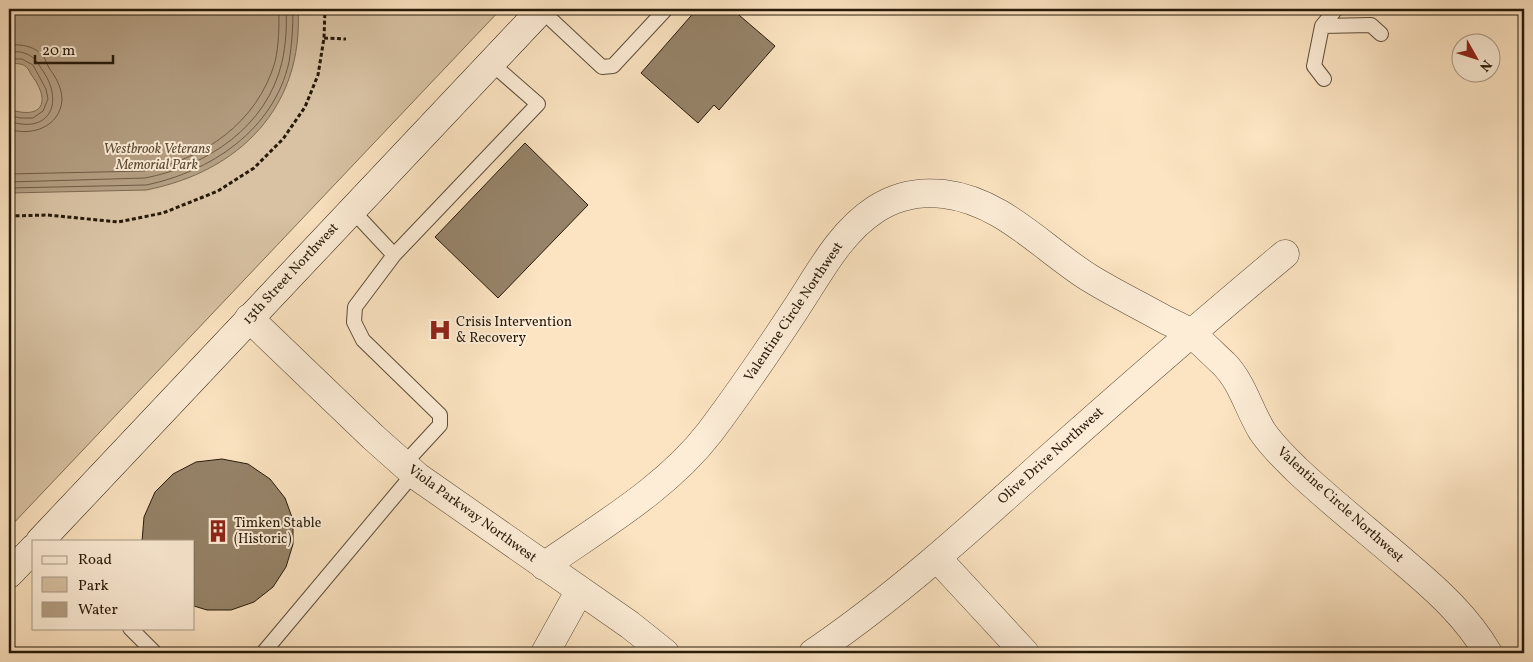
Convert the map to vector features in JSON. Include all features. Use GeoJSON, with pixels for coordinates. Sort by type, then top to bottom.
{"type":"FeatureCollection","features":[{"type":"Feature","properties":{"kind":"street","name":"13th Street Northwest"},"geometry":{"type":"LineString","coordinates":[[42,540],[542,9]]}},
{"type":"Feature","properties":{"kind":"street","name":"Valentine Circle Northwest"},"geometry":{"type":"LineString","coordinates":[[544,566],[652,489],[678,466],[707,435],[746,382],[842,239],[867,216],[892,200],[911,194],[933,193],[976,201],[995,210],[1088,277],[1190,333],[1226,366],[1235,378],[1261,430],[1271,444],[1300,472],[1453,606],[1488,653]]}},
{"type":"Feature","properties":{"kind":"street","name":"Olive Drive Northwest"},"geometry":{"type":"LineString","coordinates":[[813,653],[838,636],[937,558],[1190,333],[1285,254]]}},
{"type":"Feature","properties":{"kind":"street","name":"Viola Parkway Northwest"},"geometry":{"type":"LineString","coordinates":[[249,318],[373,437],[436,491],[630,624],[665,653]]}},
{"type":"Feature","properties":{"kind":"street"},"geometry":{"type":"LineString","coordinates":[[9,574],[32,550]]}},
{"type":"Feature","properties":{"kind":"street"},"geometry":{"type":"LineString","coordinates":[[937,558],[1025,653]]}},
{"type":"Feature","properties":{"kind":"street"},"geometry":{"type":"LineString","coordinates":[[545,653],[580,590]]}},
{"type":"Feature","properties":{"kind":"lane"},"geometry":{"type":"LineString","coordinates":[[542,9],[602,67],[613,66],[666,9]]}},
{"type":"Feature","properties":{"kind":"lane"},"geometry":{"type":"LineString","coordinates":[[1324,79],[1314,66],[1322,26],[1336,9]]}},
{"type":"Feature","properties":{"kind":"lane"},"geometry":{"type":"LineString","coordinates":[[1322,26],[1371,25],[1381,34]]}},
{"type":"Feature","properties":{"kind":"lane"},"geometry":{"type":"LineString","coordinates":[[264,653],[409,469],[440,425],[440,415],[363,340],[354,322],[355,307],[394,255],[538,104],[491,63]]}},
{"type":"Feature","properties":{"kind":"lane"},"geometry":{"type":"LineString","coordinates":[[352,210],[394,255]]}},
{"type":"Feature","properties":{"kind":"lane"},"geometry":{"type":"LineString","coordinates":[[132,630],[155,653]]}},
{"type":"Feature","properties":{"kind":"path"},"geometry":{"type":"LineString","coordinates":[[9,216],[48,216],[118,222],[163,213],[218,191],[254,168],[283,139],[305,107],[318,75],[324,38],[325,9]]}},
{"type":"Feature","properties":{"kind":"path"},"geometry":{"type":"LineString","coordinates":[[324,38],[346,39]]}},
{"type":"Feature","properties":{"kind":"green space","name":"Westbrook Veterans Memorial Park"},"geometry":{"type":"Polygon","coordinates":[[[9,9],[501,9],[9,528],[9,9]]]}},
{"type":"Feature","properties":{"kind":"water"},"geometry":{"type":"Polygon","coordinates":[[[9,9],[298,9],[297,44],[290,76],[277,105],[259,130],[237,151],[210,168],[179,181],[146,190],[9,193],[9,109],[20,112],[35,111],[40,107],[42,95],[27,67],[19,64],[9,64],[9,9]]]}},
{"type":"Feature","properties":{"kind":"building"},"geometry":{"type":"Polygon","coordinates":[[[697,9],[732,9],[775,46],[719,110],[714,105],[698,123],[641,73],[697,9]]]}},
{"type":"Feature","properties":{"kind":"building"},"geometry":{"type":"Polygon","coordinates":[[[525,143],[588,205],[498,298],[435,237],[525,143]]]}},
{"type":"Feature","properties":{"kind":"building","name":"Timken Stable (Historic)"},"geometry":{"type":"Polygon","coordinates":[[[222,459],[248,464],[270,479],[285,498],[293,520],[293,544],[286,567],[273,587],[254,602],[231,610],[207,610],[195,606],[195,540],[142,540],[144,517],[155,492],[173,474],[196,462],[222,459]]]}},
{"type":"Feature","properties":{"kind":"place","name":"Crisis Intervention & Recovery"},"geometry":{"type":"Point","coordinates":[440,330]}},
{"type":"Feature","properties":{"kind":"place","name":"Timken Stable (Historic)"},"geometry":{"type":"Point","coordinates":[218,531]}}]}
